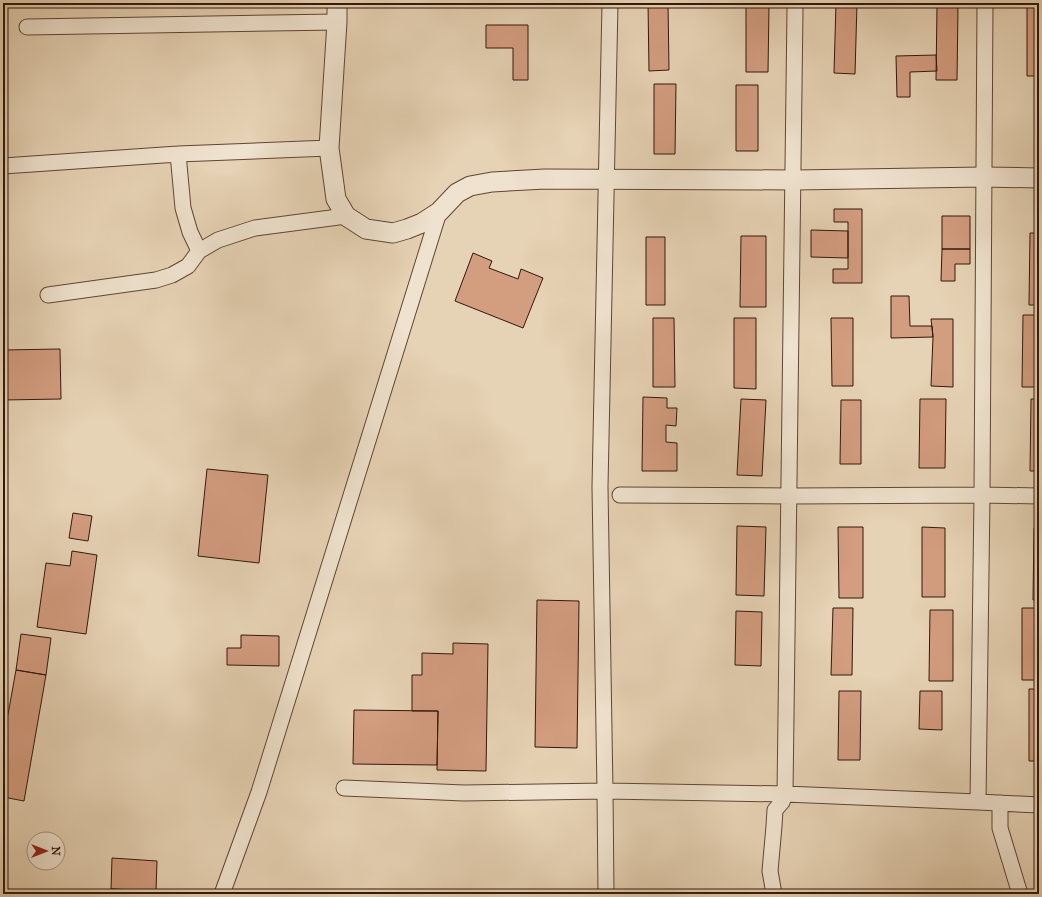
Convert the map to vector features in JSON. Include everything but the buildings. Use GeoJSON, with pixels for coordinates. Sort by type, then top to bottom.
{"type":"FeatureCollection","features":[{"type":"Feature","properties":{"kind":"street"},"geometry":{"type":"LineString","coordinates":[[337,3],[329,148],[336,199],[346,216],[366,229],[393,232],[408,229],[422,223],[439,212],[457,193],[470,186],[492,182],[545,179],[794,180],[983,177],[1039,178]]}},
{"type":"Feature","properties":{"kind":"street"},"geometry":{"type":"LineString","coordinates":[[606,894],[600,487],[610,3]]}},
{"type":"Feature","properties":{"kind":"street"},"geometry":{"type":"LineString","coordinates":[[774,894],[770,871],[774,826],[776,810],[782,802],[785,794],[791,496],[795,3]]}},
{"type":"Feature","properties":{"kind":"street"},"geometry":{"type":"LineString","coordinates":[[978,802],[982,495],[984,3]]}},
{"type":"Feature","properties":{"kind":"street"},"geometry":{"type":"LineString","coordinates":[[27,27],[337,22]]}},
{"type":"Feature","properties":{"kind":"street"},"geometry":{"type":"LineString","coordinates":[[3,166],[178,154],[329,148]]}},
{"type":"Feature","properties":{"kind":"street"},"geometry":{"type":"LineString","coordinates":[[178,154],[183,208],[190,232],[199,251]]}},
{"type":"Feature","properties":{"kind":"street"},"geometry":{"type":"LineString","coordinates":[[222,894],[259,792],[439,212]]}},
{"type":"Feature","properties":{"kind":"street"},"geometry":{"type":"LineString","coordinates":[[48,295],[156,280],[172,275],[188,266],[199,251],[218,240],[255,228],[346,216]]}},
{"type":"Feature","properties":{"kind":"street"},"geometry":{"type":"LineString","coordinates":[[620,495],[1039,496]]}},
{"type":"Feature","properties":{"kind":"street"},"geometry":{"type":"LineString","coordinates":[[344,788],[464,793],[605,791],[785,794],[1039,805]]}},
{"type":"Feature","properties":{"kind":"street"},"geometry":{"type":"LineString","coordinates":[[1000,803],[1000,828],[1020,894]]}}]}
